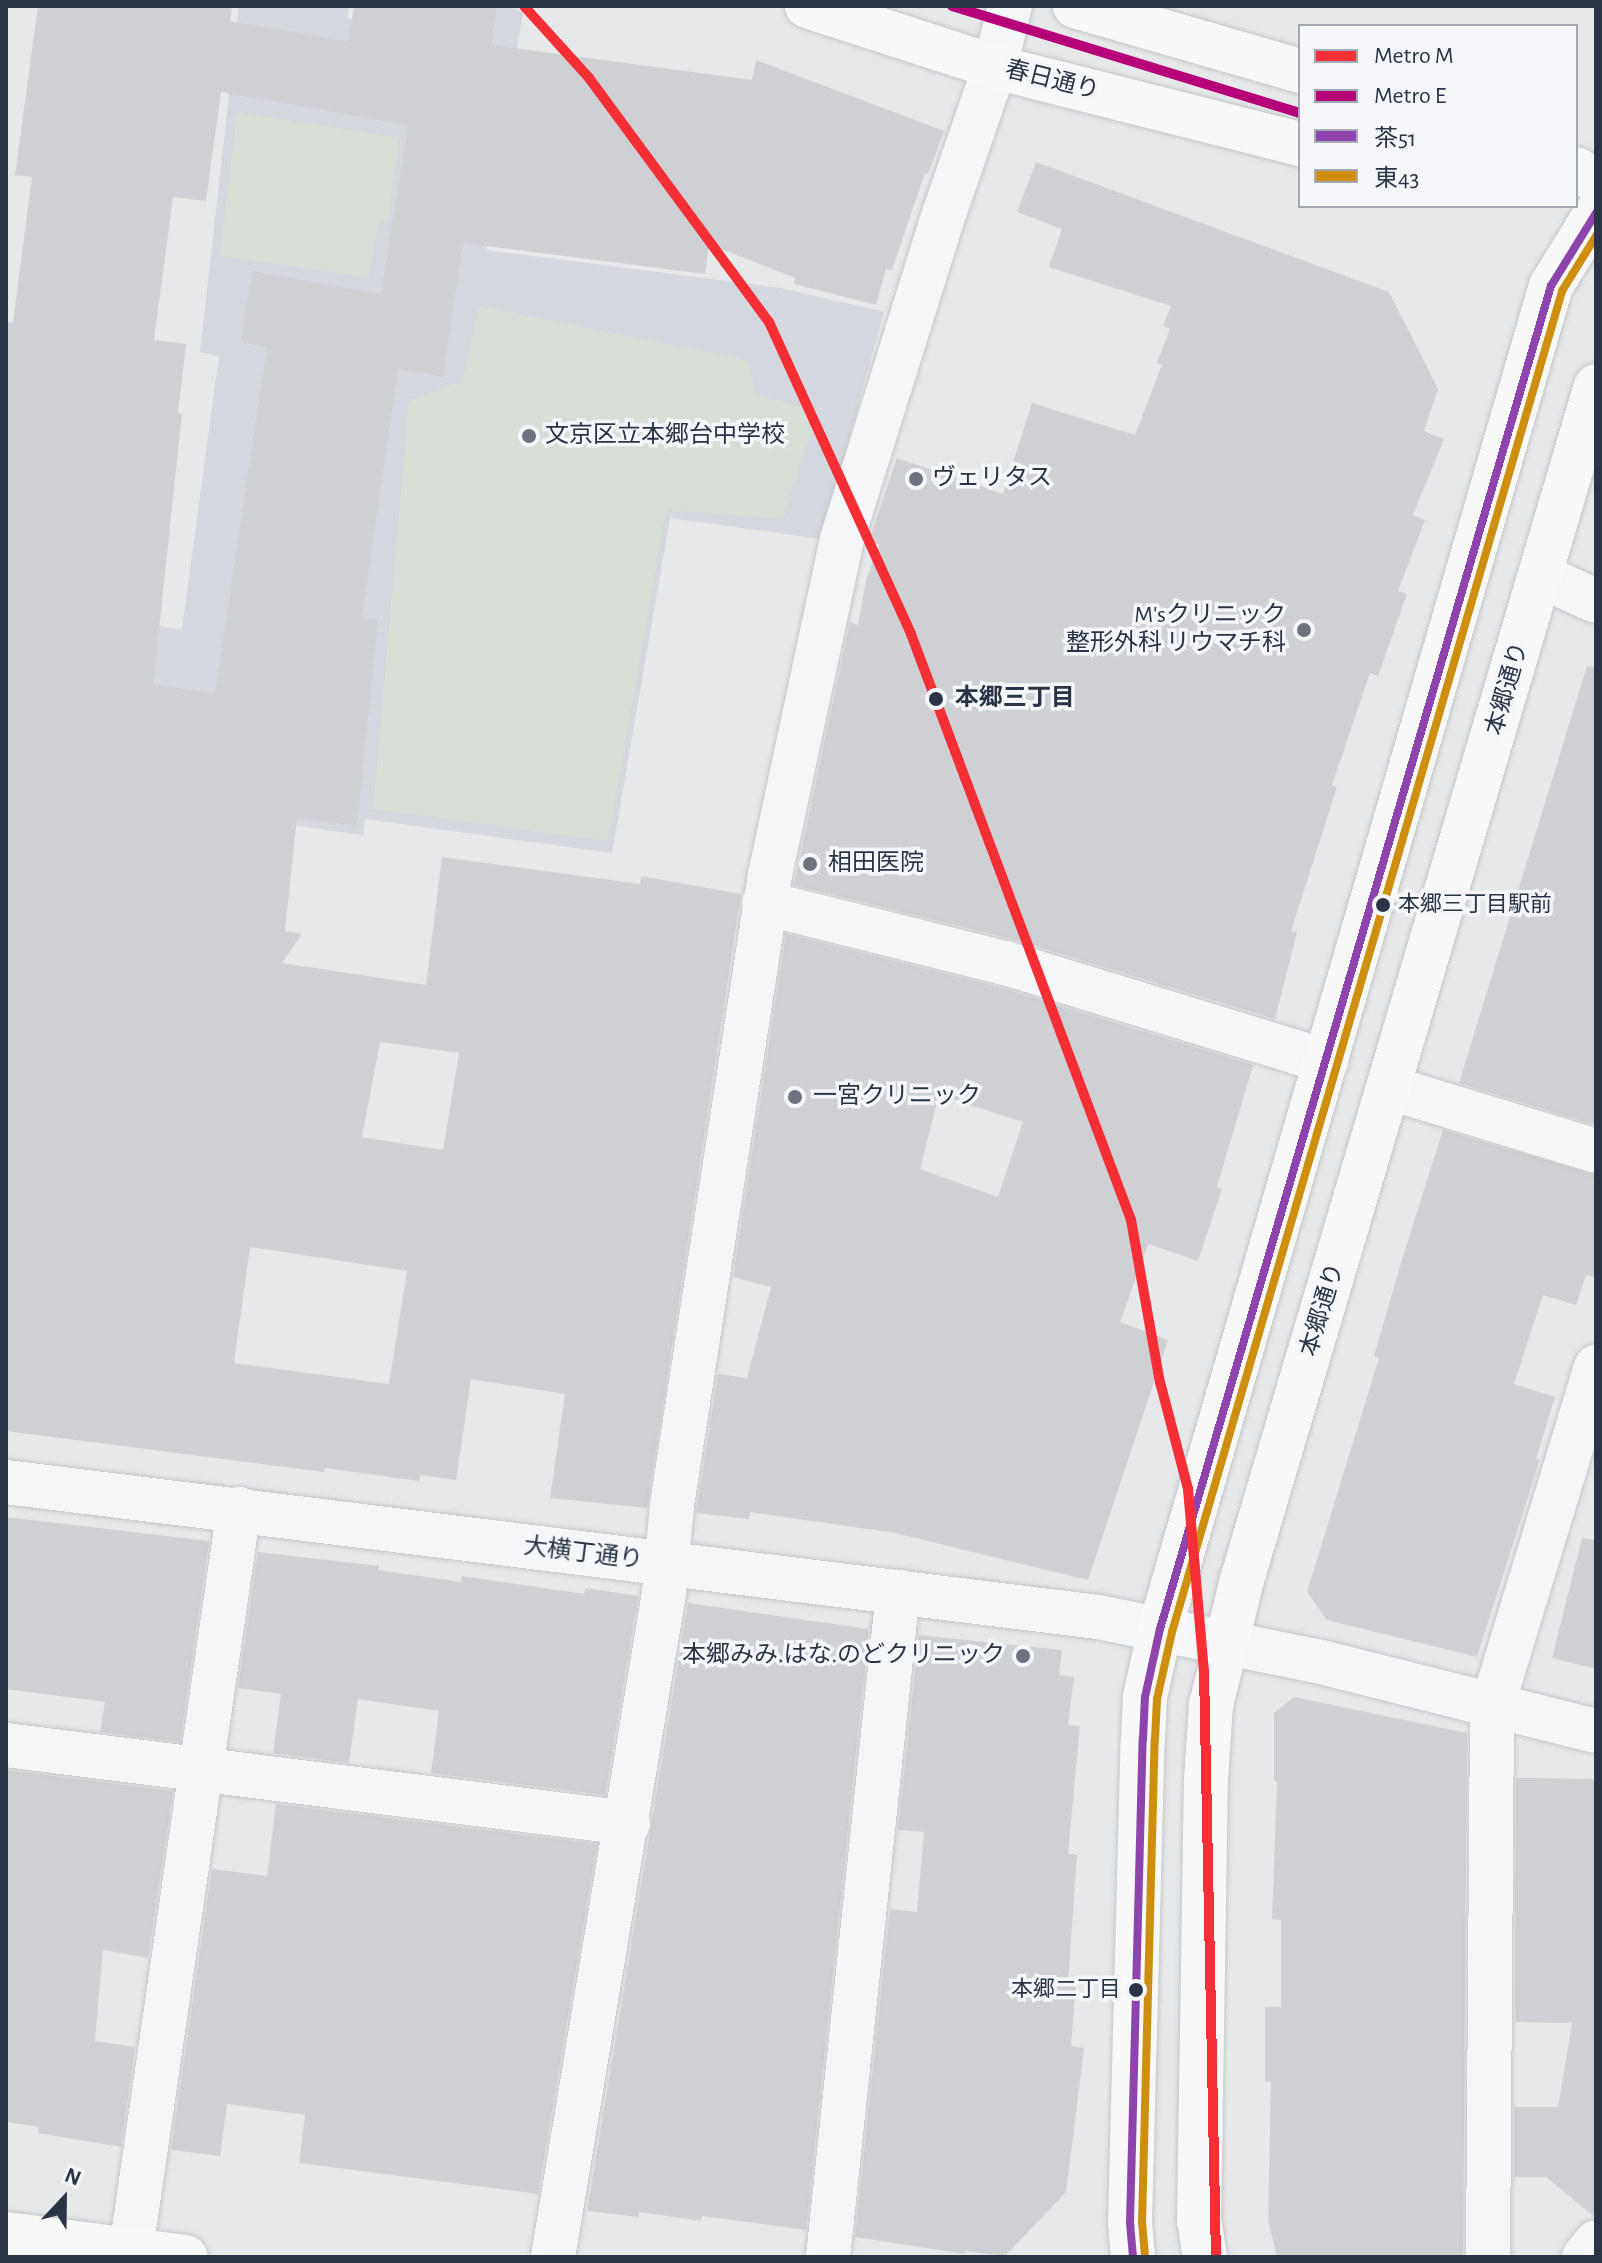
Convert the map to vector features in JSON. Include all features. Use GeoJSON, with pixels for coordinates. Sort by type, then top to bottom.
{"type":"FeatureCollection","features":[{"type":"Feature","properties":{"kind":"main road","name":"春日通り"},"geometry":{"type":"LineString","coordinates":[[807,6],[995,67],[1298,143]]}},
{"type":"Feature","properties":{"kind":"main road"},"geometry":{"type":"LineString","coordinates":[[1075,6],[1298,70]]}},
{"type":"Feature","properties":{"kind":"main road"},"geometry":{"type":"LineString","coordinates":[[1578,170],[1596,181]]}},
{"type":"Feature","properties":{"kind":"main road"},"geometry":{"type":"LineString","coordinates":[[1133,2257],[1130,2222],[1143,1739],[1145,1697],[1160,1629],[1551,286],[1596,213]]}},
{"type":"Feature","properties":{"kind":"main road","name":"本郷通り"},"geometry":{"type":"LineString","coordinates":[[1205,2257],[1199,2221],[1206,1780],[1211,1705],[1225,1643],[1596,386]]}},
{"type":"Feature","properties":{"kind":"main road"},"geometry":{"type":"LineString","coordinates":[[6,2234],[186,2257]]}},
{"type":"Feature","properties":{"kind":"street"},"geometry":{"type":"LineString","coordinates":[[553,2257],[669,1564],[672,1505],[764,903],[842,539],[945,211],[995,67],[1010,6]]}},
{"type":"Feature","properties":{"kind":"street"},"geometry":{"type":"LineString","coordinates":[[1541,576],[1596,601]]}},
{"type":"Feature","properties":{"kind":"street"},"geometry":{"type":"LineString","coordinates":[[764,903],[1005,963],[1326,1061]]}},
{"type":"Feature","properties":{"kind":"street"},"geometry":{"type":"LineString","coordinates":[[1390,1088],[1596,1151]]}},
{"type":"Feature","properties":{"kind":"street"},"geometry":{"type":"LineString","coordinates":[[1488,2257],[1492,1707],[1584,1448],[1596,1367]]}},
{"type":"Feature","properties":{"kind":"street","name":"大横丁通り"},"geometry":{"type":"LineString","coordinates":[[6,1482],[1098,1617],[1321,1662],[1596,1731]]}},
{"type":"Feature","properties":{"kind":"street"},"geometry":{"type":"LineString","coordinates":[[131,2250],[239,1509]]}},
{"type":"Feature","properties":{"kind":"street"},"geometry":{"type":"LineString","coordinates":[[828,2257],[898,1592]]}},
{"type":"Feature","properties":{"kind":"street"},"geometry":{"type":"LineString","coordinates":[[6,1745],[628,1823]]}},
{"type":"Feature","properties":{"kind":"street"},"geometry":{"type":"LineString","coordinates":[[1584,2257],[1596,2242]]}},
{"type":"Feature","properties":{"kind":"shaded area","name":"文京区立本郷台中学校"},"geometry":{"type":"Polygon","coordinates":[[[239,6],[349,6],[348,18],[413,39],[444,6],[505,6],[523,12],[486,250],[781,288],[884,312],[821,539],[670,518],[612,853],[365,819],[363,835],[52,792],[6,606],[182,629],[219,356],[200,352],[239,6]]]}},
{"type":"Feature","properties":{"kind":"shaded area"},"geometry":{"type":"Polygon","coordinates":[[[237,112],[399,138],[387,222],[379,222],[368,277],[220,256],[237,112]]]}},
{"type":"Feature","properties":{"kind":"shaded area"},"geometry":{"type":"Polygon","coordinates":[[[479,306],[747,360],[756,395],[818,411],[783,519],[666,510],[608,841],[373,809],[409,401],[463,381],[479,306]]]}},
{"type":"Feature","properties":{"kind":"building"},"geometry":{"type":"Polygon","coordinates":[[[38,6],[232,6],[230,21],[348,42],[354,6],[497,6],[491,45],[752,80],[756,60],[944,131],[928,174],[925,173],[892,270],[886,269],[876,305],[794,284],[795,278],[709,244],[705,274],[463,243],[443,377],[398,369],[362,618],[378,620],[357,826],[297,818],[285,931],[302,934],[282,963],[426,985],[442,857],[640,884],[641,876],[741,894],[647,1508],[550,1498],[565,1394],[471,1379],[456,1480],[420,1475],[419,1481],[325,1468],[324,1472],[6,1431],[6,322],[13,323],[32,177],[15,175],[38,6]],[[221,92],[206,201],[173,197],[154,340],[186,344],[178,413],[182,414],[153,685],[215,693],[267,347],[240,342],[253,271],[381,294],[408,125],[221,92]],[[380,1042],[362,1137],[443,1150],[459,1053],[380,1042]],[[250,1247],[234,1363],[389,1384],[407,1271],[250,1247]]]}},
{"type":"Feature","properties":{"kind":"building"},"geometry":{"type":"Polygon","coordinates":[[[1036,162],[1389,292],[1438,389],[1424,431],[1444,439],[1413,515],[1425,520],[1398,591],[1407,594],[1378,676],[1370,673],[1332,785],[1337,787],[1291,931],[1297,932],[1275,1019],[1012,939],[794,885],[850,622],[858,625],[866,580],[879,545],[869,541],[897,458],[1003,494],[1032,403],[1135,435],[1162,365],[1157,363],[1170,329],[1163,326],[1171,306],[1049,267],[1062,229],[1017,212],[1036,162]]]}},
{"type":"Feature","properties":{"kind":"building"},"geometry":{"type":"Polygon","coordinates":[[[1587,666],[1596,667],[1596,1125],[1459,1083],[1587,666]]]}},
{"type":"Feature","properties":{"kind":"building"},"geometry":{"type":"Polygon","coordinates":[[[786,934],[998,987],[1253,1065],[1217,1187],[1222,1189],[1198,1261],[1148,1244],[1120,1322],[1168,1340],[1088,1580],[895,1533],[750,1512],[749,1519],[696,1513],[718,1374],[747,1378],[771,1287],[733,1277],[786,934]],[[939,1095],[920,1169],[998,1197],[1023,1122],[939,1095]]]}},
{"type":"Feature","properties":{"kind":"building"},"geometry":{"type":"Polygon","coordinates":[[[1443,1130],[1596,1175],[1596,1278],[1586,1275],[1576,1305],[1543,1295],[1514,1384],[1555,1397],[1536,1459],[1540,1459],[1477,1657],[1327,1620],[1307,1592],[1379,1358],[1374,1356],[1443,1130]]]}},
{"type":"Feature","properties":{"kind":"building"},"geometry":{"type":"Polygon","coordinates":[[[6,1517],[209,1541],[180,1742],[100,1732],[105,1702],[6,1689],[6,1517]]]}},
{"type":"Feature","properties":{"kind":"building"},"geometry":{"type":"Polygon","coordinates":[[[1582,1538],[1596,1540],[1596,1669],[1552,1658],[1582,1538]]]}},
{"type":"Feature","properties":{"kind":"building"},"geometry":{"type":"Polygon","coordinates":[[[258,1552],[379,1566],[378,1570],[461,1582],[462,1576],[584,1594],[585,1588],[638,1596],[605,1795],[431,1773],[439,1711],[358,1699],[349,1763],[273,1753],[281,1694],[238,1688],[258,1552]]]}},
{"type":"Feature","properties":{"kind":"building"},"geometry":{"type":"Polygon","coordinates":[[[688,1603],[869,1629],[806,2230],[702,2216],[701,2221],[639,2212],[639,2217],[587,2211],[688,1603]]]}},
{"type":"Feature","properties":{"kind":"building"},"geometry":{"type":"Polygon","coordinates":[[[919,1635],[1062,1650],[1059,1675],[1074,1677],[1068,1725],[1080,1726],[1068,1854],[1077,1855],[1068,1982],[1076,1983],[1071,2046],[1084,2048],[1066,2192],[1005,2256],[965,2251],[965,2254],[855,2237],[890,1909],[917,1912],[924,1832],[898,1830],[919,1635]]]}},
{"type":"Feature","properties":{"kind":"building"},"geometry":{"type":"Polygon","coordinates":[[[1294,1697],[1467,1733],[1463,2257],[1277,2257],[1268,2220],[1271,2082],[1265,2082],[1265,2007],[1281,2007],[1281,1920],[1272,1919],[1277,1781],[1274,1781],[1274,1713],[1294,1697]]]}},
{"type":"Feature","properties":{"kind":"building"},"geometry":{"type":"Polygon","coordinates":[[[6,1770],[173,1791],[148,1958],[103,1950],[95,2041],[135,2047],[121,2147],[38,2133],[39,2127],[6,2122],[6,1770]]]}},
{"type":"Feature","properties":{"kind":"building"},"geometry":{"type":"Polygon","coordinates":[[[1516,1778],[1596,1779],[1596,2218],[1546,2177],[1514,2177],[1514,2107],[1558,2107],[1572,2023],[1515,2022],[1516,1778]]]}},
{"type":"Feature","properties":{"kind":"building"},"geometry":{"type":"Polygon","coordinates":[[[276,1804],[597,1844],[538,2194],[299,2163],[305,2115],[227,2104],[220,2156],[171,2150],[212,1869],[267,1876],[276,1804]]]}},
{"type":"Feature","properties":{"kind":"metro line","name":"M"},"geometry":{"type":"LineString","coordinates":[[524,6],[589,78],[769,322],[911,634],[1131,1220],[1160,1382],[1188,1489],[1204,1671],[1216,2257]]}},
{"type":"Feature","properties":{"kind":"metro line","name":"E"},"geometry":{"type":"LineString","coordinates":[[952,6],[1298,112]]}},
{"type":"Feature","properties":{"kind":"transit line","name":"茶51"},"geometry":{"type":"LineString","coordinates":[[1133,2257],[1130,2222],[1143,1739],[1145,1697],[1160,1629],[1551,286],[1596,213]]}},
{"type":"Feature","properties":{"kind":"transit line","name":"東43"},"geometry":{"type":"LineString","coordinates":[[1145,2256],[1142,2222],[1157,1699],[1172,1632],[1562,291],[1596,236]]}},
{"type":"Feature","properties":{"kind":"place","name":"文京区立本郷台中学校"},"geometry":{"type":"Point","coordinates":[529,436]}},
{"type":"Feature","properties":{"kind":"place","name":"ヴェリタス"},"geometry":{"type":"Point","coordinates":[916,479]}},
{"type":"Feature","properties":{"kind":"place","name":"M'sクリニック 整形外科 リウマチ科"},"geometry":{"type":"Point","coordinates":[1304,630]}},
{"type":"Feature","properties":{"kind":"place","name":"本郷三丁目"},"geometry":{"type":"Point","coordinates":[936,699]}},
{"type":"Feature","properties":{"kind":"place","name":"相田医院"},"geometry":{"type":"Point","coordinates":[810,864]}},
{"type":"Feature","properties":{"kind":"place","name":"本郷三丁目駅前"},"geometry":{"type":"Point","coordinates":[1383,905]}},
{"type":"Feature","properties":{"kind":"place","name":"一宮クリニック"},"geometry":{"type":"Point","coordinates":[795,1097]}},
{"type":"Feature","properties":{"kind":"place","name":"本郷みみ.はな.のどクリニック"},"geometry":{"type":"Point","coordinates":[1023,1656]}},
{"type":"Feature","properties":{"kind":"place","name":"本郷二丁目"},"geometry":{"type":"Point","coordinates":[1136,1990]}}]}
